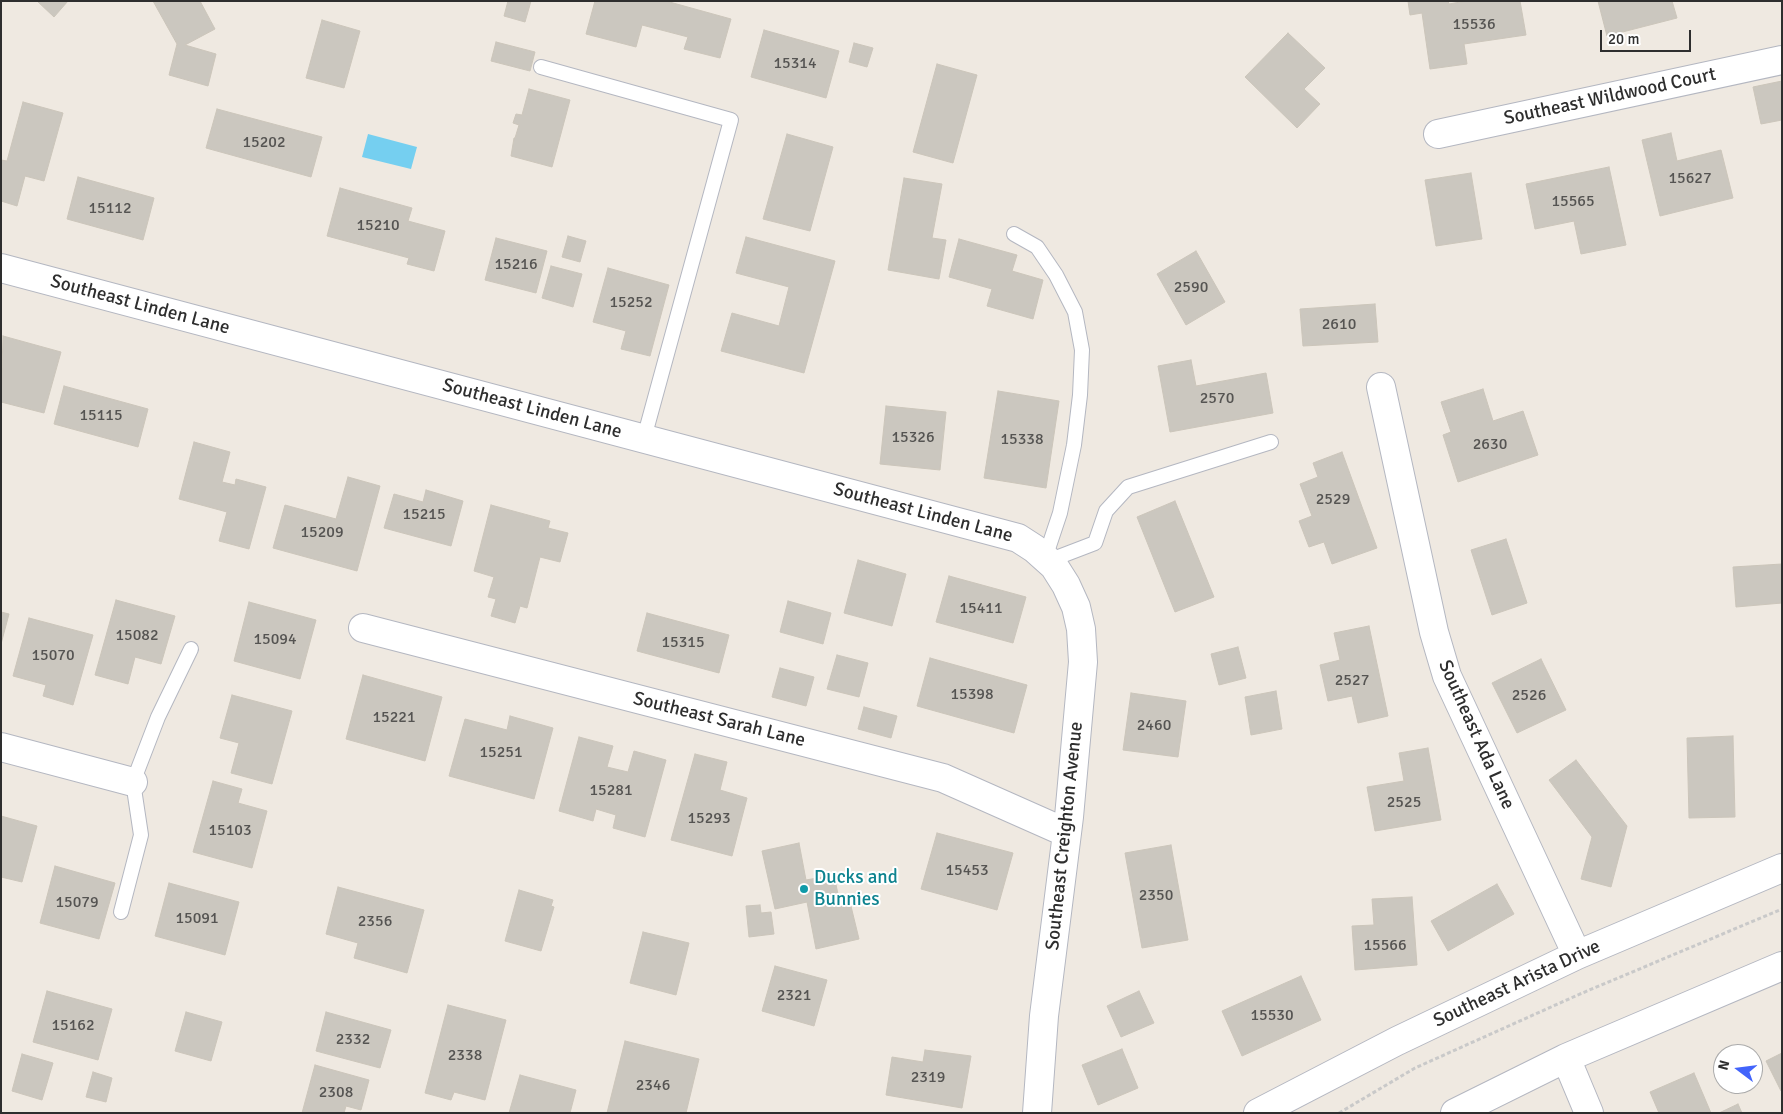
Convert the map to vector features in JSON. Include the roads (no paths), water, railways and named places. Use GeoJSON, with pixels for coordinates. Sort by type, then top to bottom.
{"type":"FeatureCollection","features":[{"type":"Feature","properties":{"kind":"street","name":"Southeast Wildwood Court"},"geometry":{"type":"LineString","coordinates":[[1438,134],[1782,60]]}},
{"type":"Feature","properties":{"kind":"street","name":"Southeast Linden Lane"},"geometry":{"type":"LineString","coordinates":[[1,268],[1018,538],[1035,549],[1049,562]]}},
{"type":"Feature","properties":{"kind":"street","name":"Southeast Ada Lane"},"geometry":{"type":"LineString","coordinates":[[1381,387],[1434,632],[1447,676],[1577,955]]}},
{"type":"Feature","properties":{"kind":"street","name":"Southeast Creighton Avenue"},"geometry":{"type":"LineString","coordinates":[[1037,1113],[1044,1016],[1067,833],[1080,701],[1082,653],[1081,629],[1076,608],[1066,584],[1049,562]]}},
{"type":"Feature","properties":{"kind":"street","name":"Southeast Sarah Lane"},"geometry":{"type":"LineString","coordinates":[[363,628],[943,778],[1067,833]]}},
{"type":"Feature","properties":{"kind":"street"},"geometry":{"type":"LineString","coordinates":[[1,747],[133,782]]}},
{"type":"Feature","properties":{"kind":"street","name":"Southeast Arista Drive"},"geometry":{"type":"LineString","coordinates":[[1258,1113],[1397,1041],[1577,955],[1782,868]]}},
{"type":"Feature","properties":{"kind":"street"},"geometry":{"type":"LineString","coordinates":[[1455,1113],[1566,1058],[1782,966]]}},
{"type":"Feature","properties":{"kind":"street"},"geometry":{"type":"LineString","coordinates":[[1566,1058],[1589,1113]]}},
{"type":"Feature","properties":{"kind":"lane"},"geometry":{"type":"LineString","coordinates":[[541,67],[731,120],[644,438]]}},
{"type":"Feature","properties":{"kind":"lane"},"geometry":{"type":"LineString","coordinates":[[1014,234],[1037,247],[1056,275],[1075,312],[1082,350],[1080,395],[1074,445],[1049,562]]}},
{"type":"Feature","properties":{"kind":"lane"},"geometry":{"type":"LineString","coordinates":[[1049,562],[1095,543],[1106,511],[1128,487],[1271,442]]}},
{"type":"Feature","properties":{"kind":"lane"},"geometry":{"type":"LineString","coordinates":[[121,912],[141,835],[133,782],[158,717],[191,649]]}},
{"type":"Feature","properties":{"kind":"water"},"geometry":{"type":"Polygon","coordinates":[[[368,134],[417,147],[411,169],[362,157],[368,134]]]}},
{"type":"Feature","properties":{"kind":"place","name":"Ducks and Bunnies"},"geometry":{"type":"Point","coordinates":[804,889]}}]}
